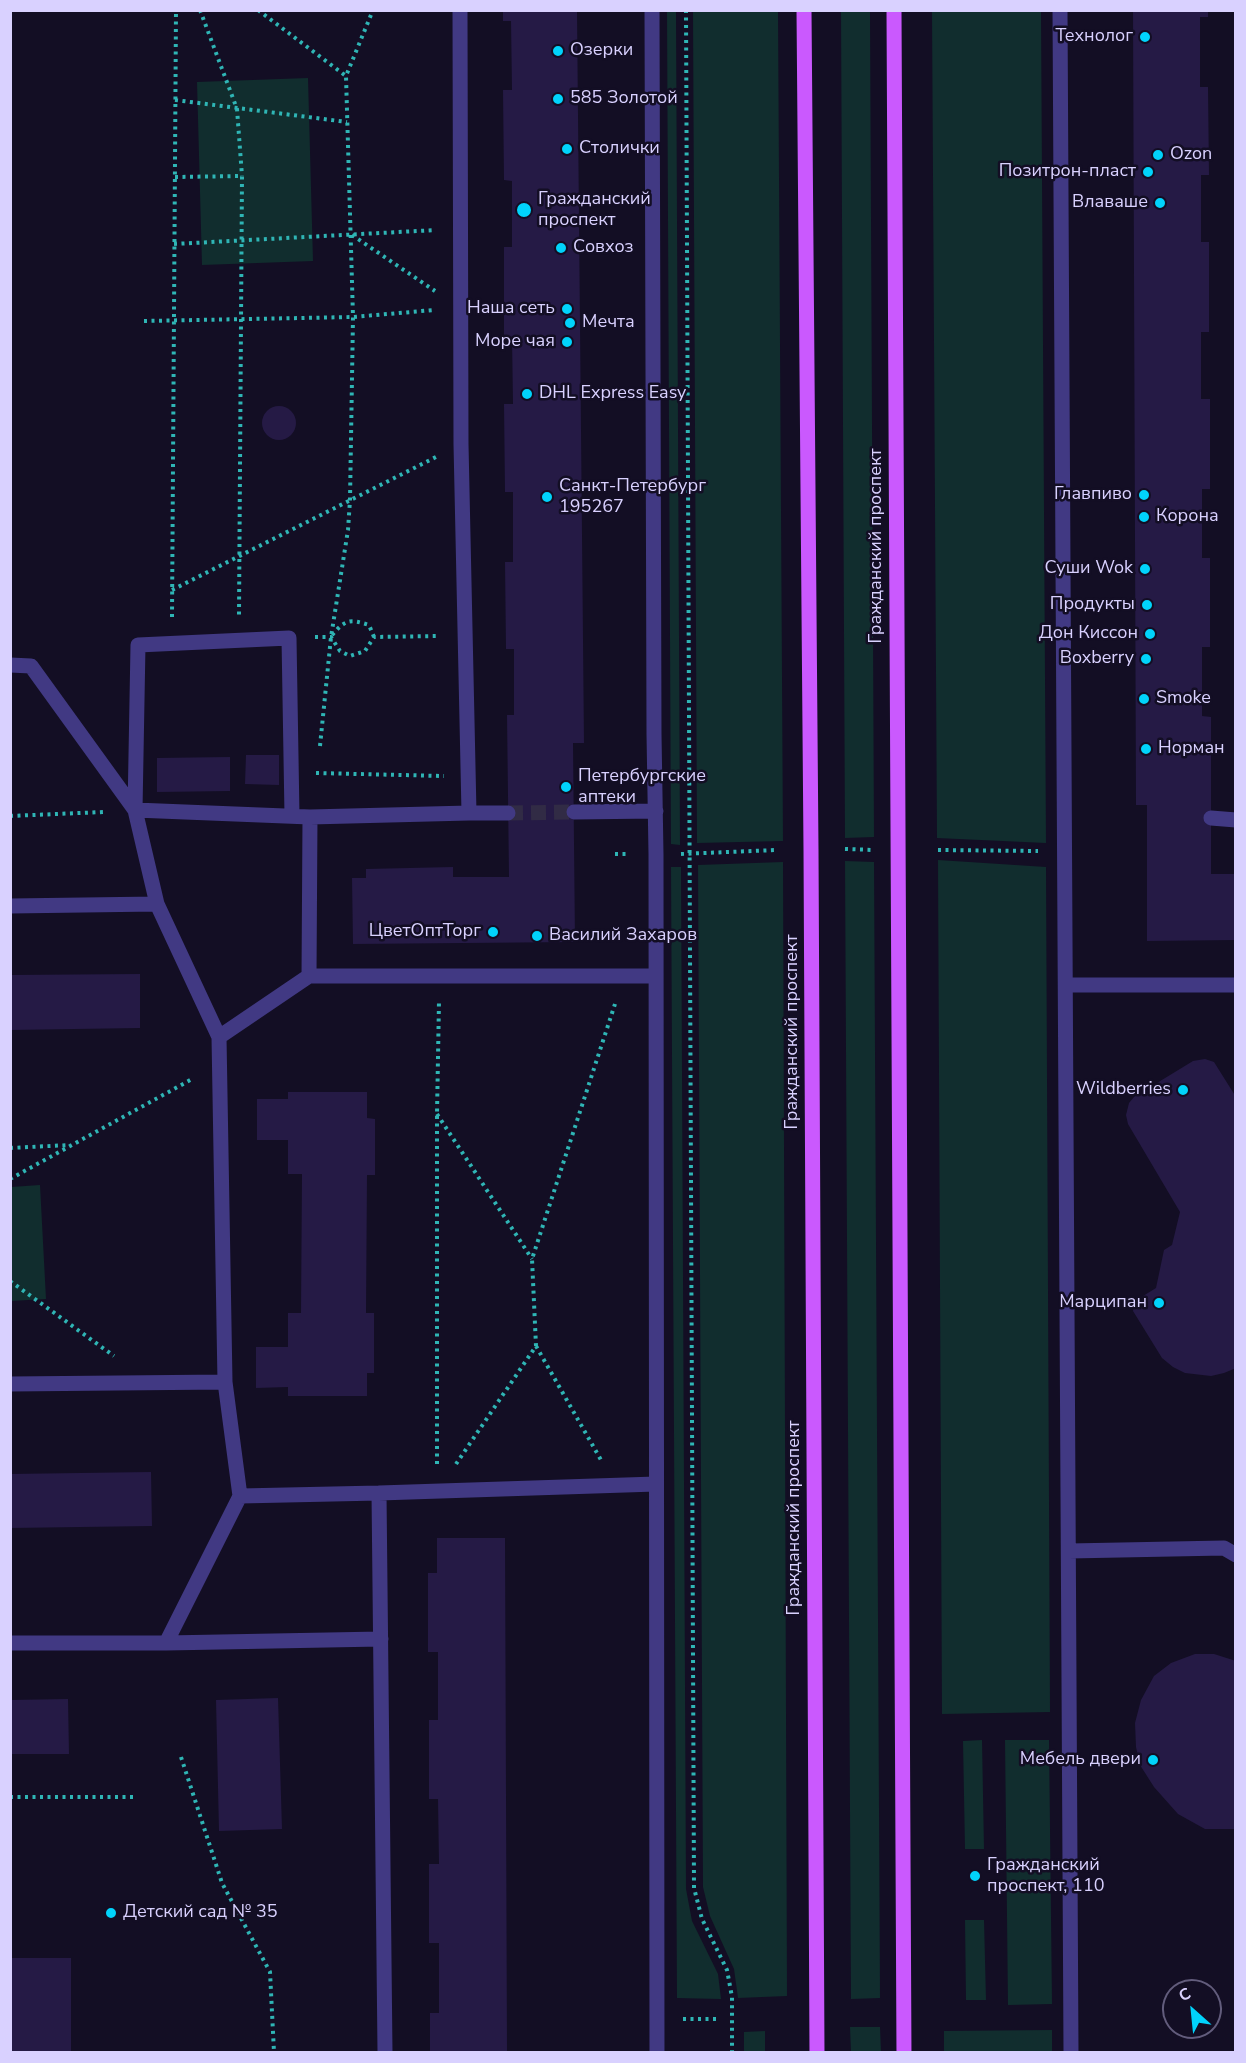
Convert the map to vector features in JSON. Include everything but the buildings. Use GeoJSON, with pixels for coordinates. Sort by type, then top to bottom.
{"type":"FeatureCollection","features":[{"type":"Feature","properties":{"kind":"main road","name":"Гражданский проспект"},"geometry":{"type":"LineString","coordinates":[[804,10],[817,2052]]}},
{"type":"Feature","properties":{"kind":"main road","name":"Гражданский проспект"},"geometry":{"type":"LineString","coordinates":[[894,10],[904,2052]]}},
{"type":"Feature","properties":{"kind":"street"},"geometry":{"type":"LineString","coordinates":[[460,10],[461,444],[469,813]]}},
{"type":"Feature","properties":{"kind":"street"},"geometry":{"type":"LineString","coordinates":[[652,10],[656,811],[657,2052]]}},
{"type":"Feature","properties":{"kind":"street"},"geometry":{"type":"LineString","coordinates":[[1060,10],[1071,2052]]}},
{"type":"Feature","properties":{"kind":"street"},"geometry":{"type":"LineString","coordinates":[[166,1643],[240,1496],[225,1382],[219,1037],[157,904],[135,810],[138,645],[289,638],[292,816]]}},
{"type":"Feature","properties":{"kind":"street"},"geometry":{"type":"LineString","coordinates":[[10,665],[31,666],[135,810]]}},
{"type":"Feature","properties":{"kind":"street"},"geometry":{"type":"LineString","coordinates":[[135,810],[310,817],[508,813]]}},
{"type":"Feature","properties":{"kind":"street"},"geometry":{"type":"LineString","coordinates":[[574,812],[656,811]]}},
{"type":"Feature","properties":{"kind":"street"},"geometry":{"type":"LineString","coordinates":[[309,976],[310,817]]}},
{"type":"Feature","properties":{"kind":"street"},"geometry":{"type":"LineString","coordinates":[[1211,818],[1236,820]]}},
{"type":"Feature","properties":{"kind":"street"},"geometry":{"type":"LineString","coordinates":[[10,906],[157,904]]}},
{"type":"Feature","properties":{"kind":"street"},"geometry":{"type":"LineString","coordinates":[[219,1037],[309,976],[655,976]]}},
{"type":"Feature","properties":{"kind":"street"},"geometry":{"type":"LineString","coordinates":[[1066,985],[1236,985]]}},
{"type":"Feature","properties":{"kind":"street"},"geometry":{"type":"LineString","coordinates":[[10,1384],[225,1382]]}},
{"type":"Feature","properties":{"kind":"street"},"geometry":{"type":"LineString","coordinates":[[240,1496],[616,1487],[656,1484]]}},
{"type":"Feature","properties":{"kind":"street"},"geometry":{"type":"LineString","coordinates":[[379,1493],[385,2052]]}},
{"type":"Feature","properties":{"kind":"street"},"geometry":{"type":"LineString","coordinates":[[1069,1551],[1224,1548],[1236,1555]]}},
{"type":"Feature","properties":{"kind":"street"},"geometry":{"type":"LineString","coordinates":[[10,1643],[381,1640]]}},
{"type":"Feature","properties":{"kind":"path"},"geometry":{"type":"LineString","coordinates":[[171,642],[176,10]]}},
{"type":"Feature","properties":{"kind":"path"},"geometry":{"type":"LineString","coordinates":[[200,10],[237,108],[242,176],[239,640]]}},
{"type":"Feature","properties":{"kind":"path"},"geometry":{"type":"LineString","coordinates":[[258,10],[346,76]]}},
{"type":"Feature","properties":{"kind":"path"},"geometry":{"type":"LineString","coordinates":[[319,750],[331,637],[348,530],[350,500],[353,317],[346,76],[373,10]]}},
{"type":"Feature","properties":{"kind":"path"},"geometry":{"type":"LineString","coordinates":[[686,10],[694,1888],[702,1919],[727,1970],[732,1997],[732,2052]]}},
{"type":"Feature","properties":{"kind":"path"},"geometry":{"type":"LineString","coordinates":[[175,100],[347,122]]}},
{"type":"Feature","properties":{"kind":"path"},"geometry":{"type":"LineString","coordinates":[[175,177],[242,176]]}},
{"type":"Feature","properties":{"kind":"path"},"geometry":{"type":"LineString","coordinates":[[174,244],[461,228]]}},
{"type":"Feature","properties":{"kind":"path"},"geometry":{"type":"LineString","coordinates":[[351,235],[461,308]]}},
{"type":"Feature","properties":{"kind":"path"},"geometry":{"type":"LineString","coordinates":[[144,321],[353,317],[461,308]]}},
{"type":"Feature","properties":{"kind":"path"},"geometry":{"type":"LineString","coordinates":[[172,590],[461,444]]}},
{"type":"Feature","properties":{"kind":"path"},"geometry":{"type":"LineString","coordinates":[[331,637],[342,623],[354,620],[369,626],[374,637]]}},
{"type":"Feature","properties":{"kind":"path"},"geometry":{"type":"LineString","coordinates":[[374,637],[464,635]]}},
{"type":"Feature","properties":{"kind":"path"},"geometry":{"type":"LineString","coordinates":[[331,637],[340,651],[350,656],[365,651],[374,637]]}},
{"type":"Feature","properties":{"kind":"path"},"geometry":{"type":"LineString","coordinates":[[289,638],[331,637]]}},
{"type":"Feature","properties":{"kind":"path"},"geometry":{"type":"LineString","coordinates":[[310,817],[318,762]]}},
{"type":"Feature","properties":{"kind":"path"},"geometry":{"type":"LineString","coordinates":[[291,772],[468,777]]}},
{"type":"Feature","properties":{"kind":"path"},"geometry":{"type":"LineString","coordinates":[[10,816],[135,810]]}},
{"type":"Feature","properties":{"kind":"path"},"geometry":{"type":"LineString","coordinates":[[845,849],[874,850]]}},
{"type":"Feature","properties":{"kind":"path"},"geometry":{"type":"LineString","coordinates":[[671,854],[776,850]]}},
{"type":"Feature","properties":{"kind":"path"},"geometry":{"type":"LineString","coordinates":[[938,850],[1045,851]]}},
{"type":"Feature","properties":{"kind":"path"},"geometry":{"type":"LineString","coordinates":[[615,854],[630,854]]}},
{"type":"Feature","properties":{"kind":"path"},"geometry":{"type":"LineString","coordinates":[[438,1492],[439,976]]}},
{"type":"Feature","properties":{"kind":"path"},"geometry":{"type":"LineString","coordinates":[[615,1004],[532,1259],[536,1346],[616,1487]]}},
{"type":"Feature","properties":{"kind":"path"},"geometry":{"type":"LineString","coordinates":[[10,1179],[218,1065]]}},
{"type":"Feature","properties":{"kind":"path"},"geometry":{"type":"LineString","coordinates":[[437,1114],[532,1259]]}},
{"type":"Feature","properties":{"kind":"path"},"geometry":{"type":"LineString","coordinates":[[10,1148],[72,1145]]}},
{"type":"Feature","properties":{"kind":"path"},"geometry":{"type":"LineString","coordinates":[[10,1281],[149,1381]]}},
{"type":"Feature","properties":{"kind":"path"},"geometry":{"type":"LineString","coordinates":[[438,1492],[536,1346]]}},
{"type":"Feature","properties":{"kind":"path"},"geometry":{"type":"LineString","coordinates":[[181,1757],[222,1883],[270,1972],[274,2052]]}},
{"type":"Feature","properties":{"kind":"path"},"geometry":{"type":"LineString","coordinates":[[10,1797],[137,1797]]}},
{"type":"Feature","properties":{"kind":"path"},"geometry":{"type":"LineString","coordinates":[[679,2019],[718,2019]]}},
{"type":"Feature","properties":{"kind":"green space"},"geometry":{"type":"Polygon","coordinates":[[[667,11],[676,11],[680,845],[671,844],[667,11]]]}},
{"type":"Feature","properties":{"kind":"green space"},"geometry":{"type":"Polygon","coordinates":[[[693,11],[778,11],[783,841],[697,843],[693,11]]]}},
{"type":"Feature","properties":{"kind":"green space"},"geometry":{"type":"Polygon","coordinates":[[[841,11],[870,11],[874,837],[845,838],[841,11]]]}},
{"type":"Feature","properties":{"kind":"green space"},"geometry":{"type":"Polygon","coordinates":[[[932,11],[1041,11],[1046,843],[937,838],[932,11]]]}},
{"type":"Feature","properties":{"kind":"green space"},"geometry":{"type":"Polygon","coordinates":[[[308,78],[313,261],[202,265],[197,82],[308,78]]]}},
{"type":"Feature","properties":{"kind":"green space"},"geometry":{"type":"Polygon","coordinates":[[[938,860],[1046,867],[1050,1712],[942,1714],[938,860]]]}},
{"type":"Feature","properties":{"kind":"green space"},"geometry":{"type":"Polygon","coordinates":[[[845,861],[874,862],[880,1998],[851,1999],[845,861]]]}},
{"type":"Feature","properties":{"kind":"green space"},"geometry":{"type":"Polygon","coordinates":[[[783,862],[787,1996],[738,1998],[734,1969],[710,1916],[703,1887],[698,865],[783,862]]]}},
{"type":"Feature","properties":{"kind":"green space"},"geometry":{"type":"Polygon","coordinates":[[[671,867],[681,867],[686,1889],[692,1921],[718,1974],[721,1999],[677,1998],[671,867]]]}},
{"type":"Feature","properties":{"kind":"green space"},"geometry":{"type":"Polygon","coordinates":[[[40,1185],[46,1299],[11,1301],[11,1187],[40,1185]]]}},
{"type":"Feature","properties":{"kind":"green space"},"geometry":{"type":"Polygon","coordinates":[[[982,1740],[984,1849],[965,1849],[963,1741],[982,1740]]]}},
{"type":"Feature","properties":{"kind":"green space"},"geometry":{"type":"Polygon","coordinates":[[[1005,1740],[1049,1740],[1052,2004],[1008,2005],[1005,1740]]]}},
{"type":"Feature","properties":{"kind":"green space"},"geometry":{"type":"Polygon","coordinates":[[[965,1920],[984,1920],[986,2000],[966,2000],[965,1920]]]}},
{"type":"Feature","properties":{"kind":"green space"},"geometry":{"type":"Polygon","coordinates":[[[850,2027],[880,2027],[881,2052],[851,2052],[850,2027]]]}},
{"type":"Feature","properties":{"kind":"green space"},"geometry":{"type":"Polygon","coordinates":[[[1052,2030],[1052,2052],[944,2052],[944,2031],[1052,2030]]]}},
{"type":"Feature","properties":{"kind":"green space"},"geometry":{"type":"Polygon","coordinates":[[[765,2031],[765,2052],[744,2052],[744,2032],[765,2031]]]}},
{"type":"Feature","properties":{"kind":"tunnel"},"geometry":{"type":"LineString","coordinates":[[508,813],[574,812]]}},
{"type":"Feature","properties":{"kind":"place","name":"Технолог"},"geometry":{"type":"Point","coordinates":[1145,37]}},
{"type":"Feature","properties":{"kind":"place","name":"Озерки"},"geometry":{"type":"Point","coordinates":[558,51]}},
{"type":"Feature","properties":{"kind":"place","name":"585 Золотой"},"geometry":{"type":"Point","coordinates":[558,99]}},
{"type":"Feature","properties":{"kind":"place","name":"Столички"},"geometry":{"type":"Point","coordinates":[567,149]}},
{"type":"Feature","properties":{"kind":"place","name":"Ozon"},"geometry":{"type":"Point","coordinates":[1158,155]}},
{"type":"Feature","properties":{"kind":"place","name":"Позитрон-пласт"},"geometry":{"type":"Point","coordinates":[1148,172]}},
{"type":"Feature","properties":{"kind":"place","name":"Влаваше"},"geometry":{"type":"Point","coordinates":[1160,203]}},
{"type":"Feature","properties":{"kind":"place","name":"Гражданский проспект"},"geometry":{"type":"Point","coordinates":[524,210]}},
{"type":"Feature","properties":{"kind":"place","name":"Совхоз"},"geometry":{"type":"Point","coordinates":[561,248]}},
{"type":"Feature","properties":{"kind":"place","name":"Наша сеть"},"geometry":{"type":"Point","coordinates":[567,309]}},
{"type":"Feature","properties":{"kind":"place","name":"Мечта"},"geometry":{"type":"Point","coordinates":[570,323]}},
{"type":"Feature","properties":{"kind":"place","name":"Море чая"},"geometry":{"type":"Point","coordinates":[567,342]}},
{"type":"Feature","properties":{"kind":"place","name":"DHL Express Easy"},"geometry":{"type":"Point","coordinates":[527,394]}},
{"type":"Feature","properties":{"kind":"place","name":"Главпиво"},"geometry":{"type":"Point","coordinates":[1144,495]}},
{"type":"Feature","properties":{"kind":"place","name":"Санкт-Петербург 195267"},"geometry":{"type":"Point","coordinates":[547,497]}},
{"type":"Feature","properties":{"kind":"place","name":"Корона"},"geometry":{"type":"Point","coordinates":[1144,517]}},
{"type":"Feature","properties":{"kind":"place","name":"Суши Wok"},"geometry":{"type":"Point","coordinates":[1145,569]}},
{"type":"Feature","properties":{"kind":"place","name":"Продукты"},"geometry":{"type":"Point","coordinates":[1147,605]}},
{"type":"Feature","properties":{"kind":"place","name":"Дон Киссон"},"geometry":{"type":"Point","coordinates":[1150,634]}},
{"type":"Feature","properties":{"kind":"place","name":"Boxberry"},"geometry":{"type":"Point","coordinates":[1146,659]}},
{"type":"Feature","properties":{"kind":"place","name":"Smoke"},"geometry":{"type":"Point","coordinates":[1144,699]}},
{"type":"Feature","properties":{"kind":"place","name":"Норман"},"geometry":{"type":"Point","coordinates":[1146,749]}},
{"type":"Feature","properties":{"kind":"place","name":"Петербургские аптеки"},"geometry":{"type":"Point","coordinates":[566,787]}},
{"type":"Feature","properties":{"kind":"place","name":"ЦветОптТорг"},"geometry":{"type":"Point","coordinates":[493,932]}},
{"type":"Feature","properties":{"kind":"place","name":"Василий Захаров"},"geometry":{"type":"Point","coordinates":[537,936]}},
{"type":"Feature","properties":{"kind":"place","name":"Wildberries"},"geometry":{"type":"Point","coordinates":[1183,1090]}},
{"type":"Feature","properties":{"kind":"place","name":"Марципан"},"geometry":{"type":"Point","coordinates":[1159,1303]}},
{"type":"Feature","properties":{"kind":"place","name":"Мебель двери"},"geometry":{"type":"Point","coordinates":[1153,1760]}},
{"type":"Feature","properties":{"kind":"place","name":"Гражданский проспект, 110"},"geometry":{"type":"Point","coordinates":[975,1876]}},
{"type":"Feature","properties":{"kind":"place","name":"Детский сад № 35"},"geometry":{"type":"Point","coordinates":[111,1913]}}]}
